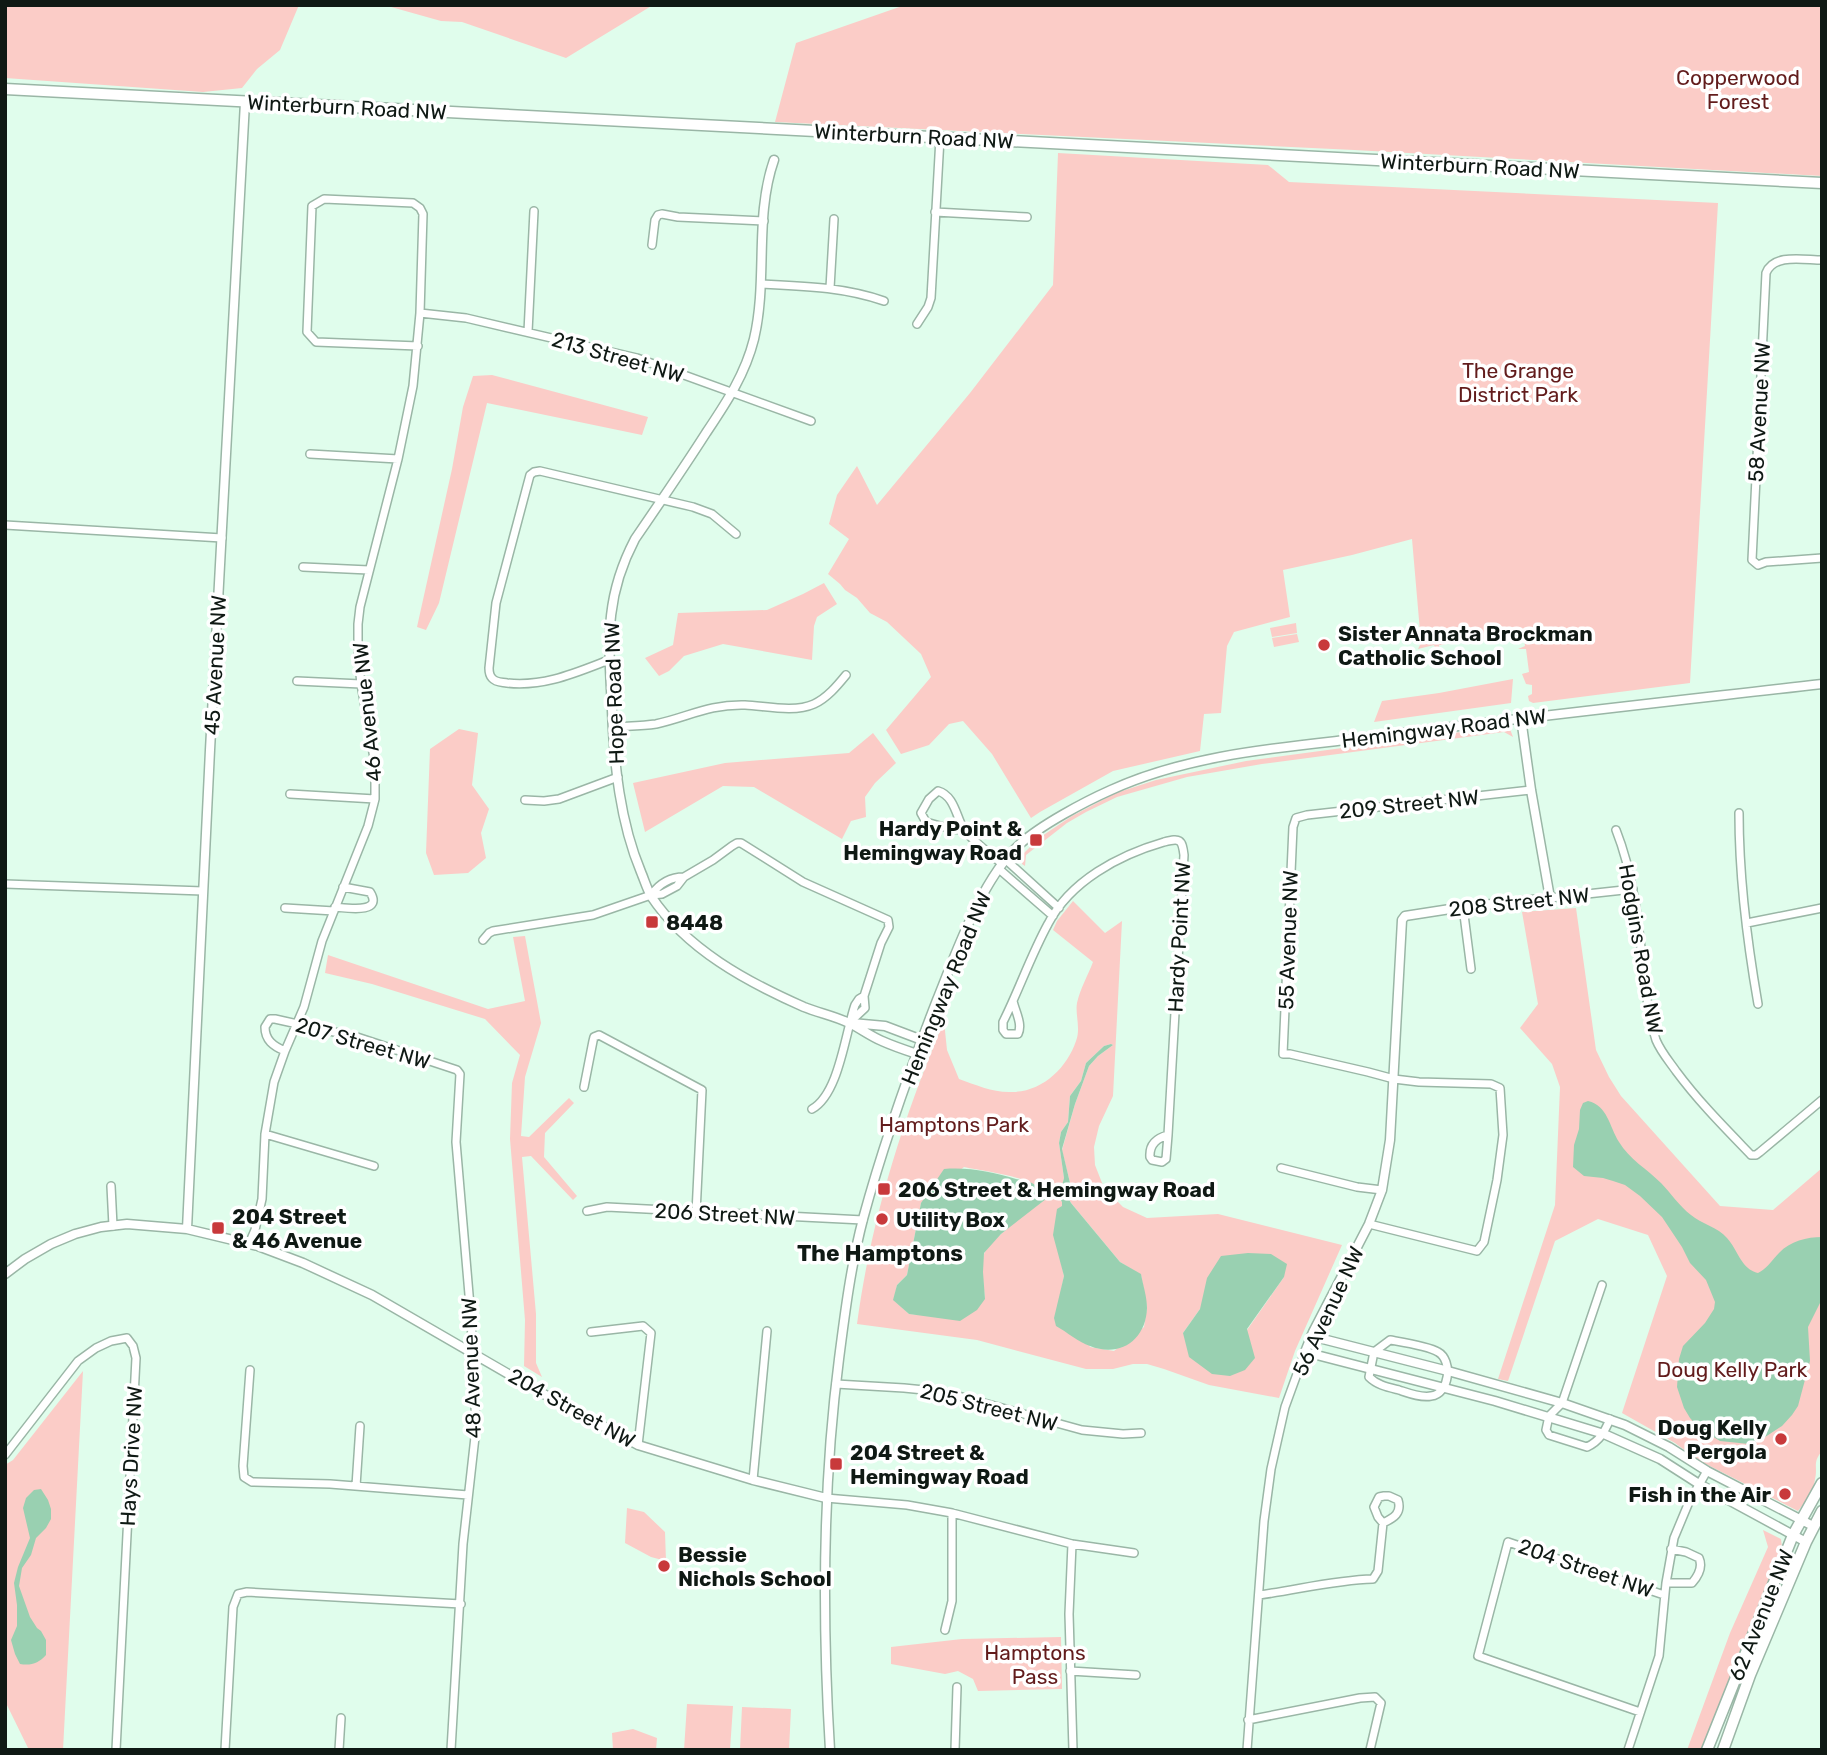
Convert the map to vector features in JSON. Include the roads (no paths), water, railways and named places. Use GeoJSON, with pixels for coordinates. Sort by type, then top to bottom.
{"type":"FeatureCollection","features":[{"type":"Feature","properties":{"kind":"main road","name":"Winterburn Road NW"},"geometry":{"type":"LineString","coordinates":[[5,89],[1822,183]]}},
{"type":"Feature","properties":{"kind":"main road","name":"62 Avenue NW"},"geometry":{"type":"LineString","coordinates":[[1707,1750],[1793,1535],[1822,1483]]}},
{"type":"Feature","properties":{"kind":"main road","name":"62 Avenue NW"},"geometry":{"type":"LineString","coordinates":[[1723,1750],[1750,1675],[1813,1526],[1822,1511]]}},
{"type":"Feature","properties":{"kind":"street","name":"45 Avenue NW"},"geometry":{"type":"LineString","coordinates":[[187,1229],[245,102]]}},
{"type":"Feature","properties":{"kind":"street"},"geometry":{"type":"LineString","coordinates":[[917,324],[931,298],[940,138]]}},
{"type":"Feature","properties":{"kind":"street","name":"Hope Road NW"},"geometry":{"type":"LineString","coordinates":[[774,160],[764,220],[760,309],[746,366],[733,393],[635,540],[620,574],[610,617],[609,660],[612,727],[618,777],[628,832],[651,895],[696,945],[724,965],[779,995],[849,1023],[880,1041],[917,1054]]}},
{"type":"Feature","properties":{"kind":"street","name":"46 Avenue NW"},"geometry":{"type":"LineString","coordinates":[[249,1244],[262,1199],[265,1134],[274,1082],[307,998],[321,941],[368,826],[375,799],[375,764],[361,684],[358,624],[398,459],[418,346],[423,215],[420,208],[413,203],[324,199],[317,202],[312,206],[307,332],[316,342],[418,346]]}},
{"type":"Feature","properties":{"kind":"street"},"geometry":{"type":"LineString","coordinates":[[528,332],[534,211]]}},
{"type":"Feature","properties":{"kind":"street"},"geometry":{"type":"LineString","coordinates":[[935,212],[1027,217]]}},
{"type":"Feature","properties":{"kind":"street"},"geometry":{"type":"LineString","coordinates":[[652,245],[655,220],[662,214],[764,220]]}},
{"type":"Feature","properties":{"kind":"street"},"geometry":{"type":"LineString","coordinates":[[830,288],[834,219]]}},
{"type":"Feature","properties":{"kind":"street","name":"58 Avenue NW"},"geometry":{"type":"LineString","coordinates":[[1822,260],[1777,260],[1769,265],[1766,273],[1752,560],[1758,565],[1766,562],[1822,558]]}},
{"type":"Feature","properties":{"kind":"street"},"geometry":{"type":"LineString","coordinates":[[761,284],[830,288],[884,301]]}},
{"type":"Feature","properties":{"kind":"street","name":"213 Street NW"},"geometry":{"type":"LineString","coordinates":[[420,313],[455,316],[638,358],[811,421]]}},
{"type":"Feature","properties":{"kind":"street"},"geometry":{"type":"LineString","coordinates":[[310,454],[398,459]]}},
{"type":"Feature","properties":{"kind":"street"},"geometry":{"type":"LineString","coordinates":[[609,660],[544,682],[498,682],[491,676],[489,668],[496,603],[530,475],[540,471],[693,507],[712,514],[736,534]]}},
{"type":"Feature","properties":{"kind":"street"},"geometry":{"type":"LineString","coordinates":[[5,525],[222,538]]}},
{"type":"Feature","properties":{"kind":"street"},"geometry":{"type":"LineString","coordinates":[[303,567],[369,570]]}},
{"type":"Feature","properties":{"kind":"street"},"geometry":{"type":"LineString","coordinates":[[612,727],[655,724],[720,706],[793,708],[812,705],[832,691],[846,675]]}},
{"type":"Feature","properties":{"kind":"street"},"geometry":{"type":"LineString","coordinates":[[297,681],[361,684]]}},
{"type":"Feature","properties":{"kind":"street","name":"Hemingway Road NW"},"geometry":{"type":"LineString","coordinates":[[830,1750],[825,1671],[826,1499],[846,1305],[863,1220],[917,1054],[966,929],[990,881],[1019,845],[1046,825],[1112,789],[1175,767],[1264,751],[1521,718],[1822,684]]}},
{"type":"Feature","properties":{"kind":"street"},"geometry":{"type":"LineString","coordinates":[[1521,718],[1550,898]]}},
{"type":"Feature","properties":{"kind":"street"},"geometry":{"type":"LineString","coordinates":[[525,800],[559,799],[618,777]]}},
{"type":"Feature","properties":{"kind":"street","name":"209 Street NW"},"geometry":{"type":"LineString","coordinates":[[1293,827],[1296,818],[1307,815],[1531,790]]}},
{"type":"Feature","properties":{"kind":"street"},"geometry":{"type":"LineString","coordinates":[[964,830],[926,822],[921,813],[929,799],[938,792],[948,796],[964,830],[1053,916]]}},
{"type":"Feature","properties":{"kind":"street"},"geometry":{"type":"LineString","coordinates":[[290,794],[375,799]]}},
{"type":"Feature","properties":{"kind":"street"},"geometry":{"type":"LineString","coordinates":[[1740,813],[1739,846],[1758,1004]]}},
{"type":"Feature","properties":{"kind":"street","name":"55 Avenue NW"},"geometry":{"type":"LineString","coordinates":[[1293,827],[1283,1054],[1394,1079]]}},
{"type":"Feature","properties":{"kind":"street","name":"Hodgins Road NW"},"geometry":{"type":"LineString","coordinates":[[1616,830],[1624,850],[1633,889],[1649,1012],[1656,1040],[1663,1053],[1712,1115],[1752,1155],[1756,1155],[1822,1100]]}},
{"type":"Feature","properties":{"kind":"street","name":"Hardy Point NW"},"geometry":{"type":"LineString","coordinates":[[1013,1001],[1048,923],[1065,898],[1090,876],[1116,861],[1174,839],[1179,840],[1184,855],[1168,1135]]}},
{"type":"Feature","properties":{"kind":"street"},"geometry":{"type":"LineString","coordinates":[[483,940],[493,931],[593,915],[651,895],[662,894],[732,846],[741,843],[803,882],[888,920],[889,927],[864,996],[855,1005],[834,1080],[820,1105],[812,1109]]}},
{"type":"Feature","properties":{"kind":"street"},"geometry":{"type":"LineString","coordinates":[[1002,864],[1059,908]]}},
{"type":"Feature","properties":{"kind":"street"},"geometry":{"type":"LineString","coordinates":[[5,884],[203,891]]}},
{"type":"Feature","properties":{"kind":"street"},"geometry":{"type":"LineString","coordinates":[[285,908],[366,908],[374,901],[370,892],[344,887]]}},
{"type":"Feature","properties":{"kind":"street","name":"208 Street NW"},"geometry":{"type":"LineString","coordinates":[[1405,916],[1463,907],[1633,889]]}},
{"type":"Feature","properties":{"kind":"street"},"geometry":{"type":"LineString","coordinates":[[1463,907],[1471,969]]}},
{"type":"Feature","properties":{"kind":"street"},"geometry":{"type":"LineString","coordinates":[[1747,923],[1822,908]]}},
{"type":"Feature","properties":{"kind":"street","name":"56 Avenue NW"},"geometry":{"type":"LineString","coordinates":[[1247,1750],[1264,1521],[1271,1469],[1285,1407],[1311,1336],[1369,1224],[1382,1191],[1390,1140],[1402,920],[1405,916]]}},
{"type":"Feature","properties":{"kind":"street","name":"207 Street NW"},"geometry":{"type":"LineString","coordinates":[[285,1051],[267,1039],[265,1027],[270,1019],[357,1037],[457,1070]]}},
{"type":"Feature","properties":{"kind":"street","name":"Hope Road NW"},"geometry":{"type":"LineString","coordinates":[[849,1023],[885,1027],[922,1040]]}},
{"type":"Feature","properties":{"kind":"street"},"geometry":{"type":"LineString","coordinates":[[584,1087],[594,1037],[599,1035],[702,1090],[696,1213]]}},
{"type":"Feature","properties":{"kind":"street","name":"48 Avenue NW"},"geometry":{"type":"LineString","coordinates":[[451,1750],[463,1544],[477,1428],[456,1142],[460,1073],[457,1070]]}},
{"type":"Feature","properties":{"kind":"street"},"geometry":{"type":"LineString","coordinates":[[1369,1224],[1477,1251],[1484,1242],[1497,1181],[1503,1135],[1500,1088],[1491,1084],[1394,1079]]}},
{"type":"Feature","properties":{"kind":"street"},"geometry":{"type":"LineString","coordinates":[[265,1134],[374,1166]]}},
{"type":"Feature","properties":{"kind":"street"},"geometry":{"type":"LineString","coordinates":[[1281,1168],[1382,1191]]}},
{"type":"Feature","properties":{"kind":"street"},"geometry":{"type":"LineString","coordinates":[[111,1186],[113,1226]]}},
{"type":"Feature","properties":{"kind":"street","name":"206 Street NW"},"geometry":{"type":"LineString","coordinates":[[587,1211],[607,1207],[863,1220]]}},
{"type":"Feature","properties":{"kind":"street","name":"204 Street NW"},"geometry":{"type":"LineString","coordinates":[[6,1270],[51,1244],[75,1234],[127,1224],[187,1229],[249,1244],[303,1263],[372,1295],[529,1387],[638,1446],[826,1499],[907,1505],[952,1513],[1072,1544],[1134,1553]]}},
{"type":"Feature","properties":{"kind":"street"},"geometry":{"type":"LineString","coordinates":[[1602,1285],[1562,1403],[1549,1416],[1546,1427],[1549,1434],[1583,1446],[1591,1445],[1604,1434],[1609,1419]]}},
{"type":"Feature","properties":{"kind":"street"},"geometry":{"type":"LineString","coordinates":[[591,1332],[643,1326],[651,1333],[638,1446]]}},
{"type":"Feature","properties":{"kind":"street"},"geometry":{"type":"LineString","coordinates":[[753,1480],[767,1331]]}},
{"type":"Feature","properties":{"kind":"street"},"geometry":{"type":"LineString","coordinates":[[1311,1336],[1448,1371],[1609,1419],[1660,1442],[1707,1471],[1813,1526]]}},
{"type":"Feature","properties":{"kind":"street","name":"Hays Drive NW"},"geometry":{"type":"LineString","coordinates":[[5,1455],[78,1361],[96,1348],[127,1338],[134,1346],[136,1358],[116,1750]]}},
{"type":"Feature","properties":{"kind":"street"},"geometry":{"type":"LineString","coordinates":[[1390,1340],[1439,1352],[1446,1361],[1448,1371],[1444,1387],[1432,1396],[1414,1394],[1376,1383],[1369,1377],[1374,1352],[1390,1340]]}},
{"type":"Feature","properties":{"kind":"street"},"geometry":{"type":"LineString","coordinates":[[1305,1352],[1444,1387],[1604,1434],[1660,1459],[1699,1484],[1806,1542]]}},
{"type":"Feature","properties":{"kind":"street"},"geometry":{"type":"LineString","coordinates":[[250,1370],[243,1466],[244,1477],[248,1480],[259,1483],[356,1486],[468,1495]]}},
{"type":"Feature","properties":{"kind":"street","name":"205 Street NW"},"geometry":{"type":"LineString","coordinates":[[836,1384],[944,1392],[1082,1430],[1141,1433]]}},
{"type":"Feature","properties":{"kind":"street"},"geometry":{"type":"LineString","coordinates":[[356,1486],[360,1426]]}},
{"type":"Feature","properties":{"kind":"street"},"geometry":{"type":"LineString","coordinates":[[1628,1750],[1659,1656],[1671,1549],[1680,1522],[1707,1471]]}},
{"type":"Feature","properties":{"kind":"street"},"geometry":{"type":"LineString","coordinates":[[945,1630],[952,1601],[952,1513]]}},
{"type":"Feature","properties":{"kind":"street"},"geometry":{"type":"LineString","coordinates":[[1259,1595],[1346,1580],[1373,1579],[1378,1571],[1383,1523]]}},
{"type":"Feature","properties":{"kind":"street","name":"204 Street NW"},"geometry":{"type":"LineString","coordinates":[[1640,1712],[1478,1657],[1508,1542],[1664,1595]]}},
{"type":"Feature","properties":{"kind":"street"},"geometry":{"type":"LineString","coordinates":[[1072,1544],[1069,1614],[1073,1750]]}},
{"type":"Feature","properties":{"kind":"street"},"geometry":{"type":"LineString","coordinates":[[1666,1583],[1692,1583],[1700,1570],[1699,1558],[1671,1549]]}},
{"type":"Feature","properties":{"kind":"street"},"geometry":{"type":"LineString","coordinates":[[225,1750],[233,1607],[238,1594],[247,1592],[461,1605]]}},
{"type":"Feature","properties":{"kind":"street"},"geometry":{"type":"LineString","coordinates":[[1070,1671],[1136,1675]]}},
{"type":"Feature","properties":{"kind":"street"},"geometry":{"type":"LineString","coordinates":[[955,1750],[957,1687]]}},
{"type":"Feature","properties":{"kind":"street"},"geometry":{"type":"LineString","coordinates":[[1248,1720],[1360,1698],[1375,1698],[1381,1703],[1370,1750]]}},
{"type":"Feature","properties":{"kind":"street"},"geometry":{"type":"LineString","coordinates":[[340,1750],[341,1717]]}},
{"type":"Feature","properties":{"kind":"place","name":"Sister Annata Brockman Catholic School"},"geometry":{"type":"Point","coordinates":[1324,645]}},
{"type":"Feature","properties":{"kind":"place","name":"Hardy Point & Hemingway Road"},"geometry":{"type":"Point","coordinates":[1036,840]}},
{"type":"Feature","properties":{"kind":"place","name":"8448"},"geometry":{"type":"Point","coordinates":[652,922]}},
{"type":"Feature","properties":{"kind":"place","name":"206 Street & Hemingway Road"},"geometry":{"type":"Point","coordinates":[884,1189]}},
{"type":"Feature","properties":{"kind":"place","name":"Utility Box"},"geometry":{"type":"Point","coordinates":[882,1219]}},
{"type":"Feature","properties":{"kind":"place","name":"204 Street & 46 Avenue"},"geometry":{"type":"Point","coordinates":[218,1228]}},
{"type":"Feature","properties":{"kind":"place","name":"Doug Kelly Pergola"},"geometry":{"type":"Point","coordinates":[1781,1439]}},
{"type":"Feature","properties":{"kind":"place","name":"204 Street & Hemingway Road"},"geometry":{"type":"Point","coordinates":[836,1464]}},
{"type":"Feature","properties":{"kind":"place","name":"Fish in the Air"},"geometry":{"type":"Point","coordinates":[1785,1494]}},
{"type":"Feature","properties":{"kind":"place","name":"Bessie Nichols School"},"geometry":{"type":"Point","coordinates":[664,1566]}},
{"type":"Feature","properties":{"kind":"district","name":"The Hamptons"},"geometry":{"type":"Point","coordinates":[880,1253]}},
{"type":"Feature","properties":{"kind":"park label","name":"Copperwood Forest"},"geometry":{"type":"Point","coordinates":[1738,89]}},
{"type":"Feature","properties":{"kind":"park label","name":"The Grange District Park"},"geometry":{"type":"Point","coordinates":[1518,382]}},
{"type":"Feature","properties":{"kind":"park label","name":"Hamptons Park"},"geometry":{"type":"Point","coordinates":[954,1124]}},
{"type":"Feature","properties":{"kind":"park label","name":"Doug Kelly Park"},"geometry":{"type":"Point","coordinates":[1732,1369]}},
{"type":"Feature","properties":{"kind":"park label","name":"Hamptons Pass"},"geometry":{"type":"Point","coordinates":[1035,1664]}}]}
